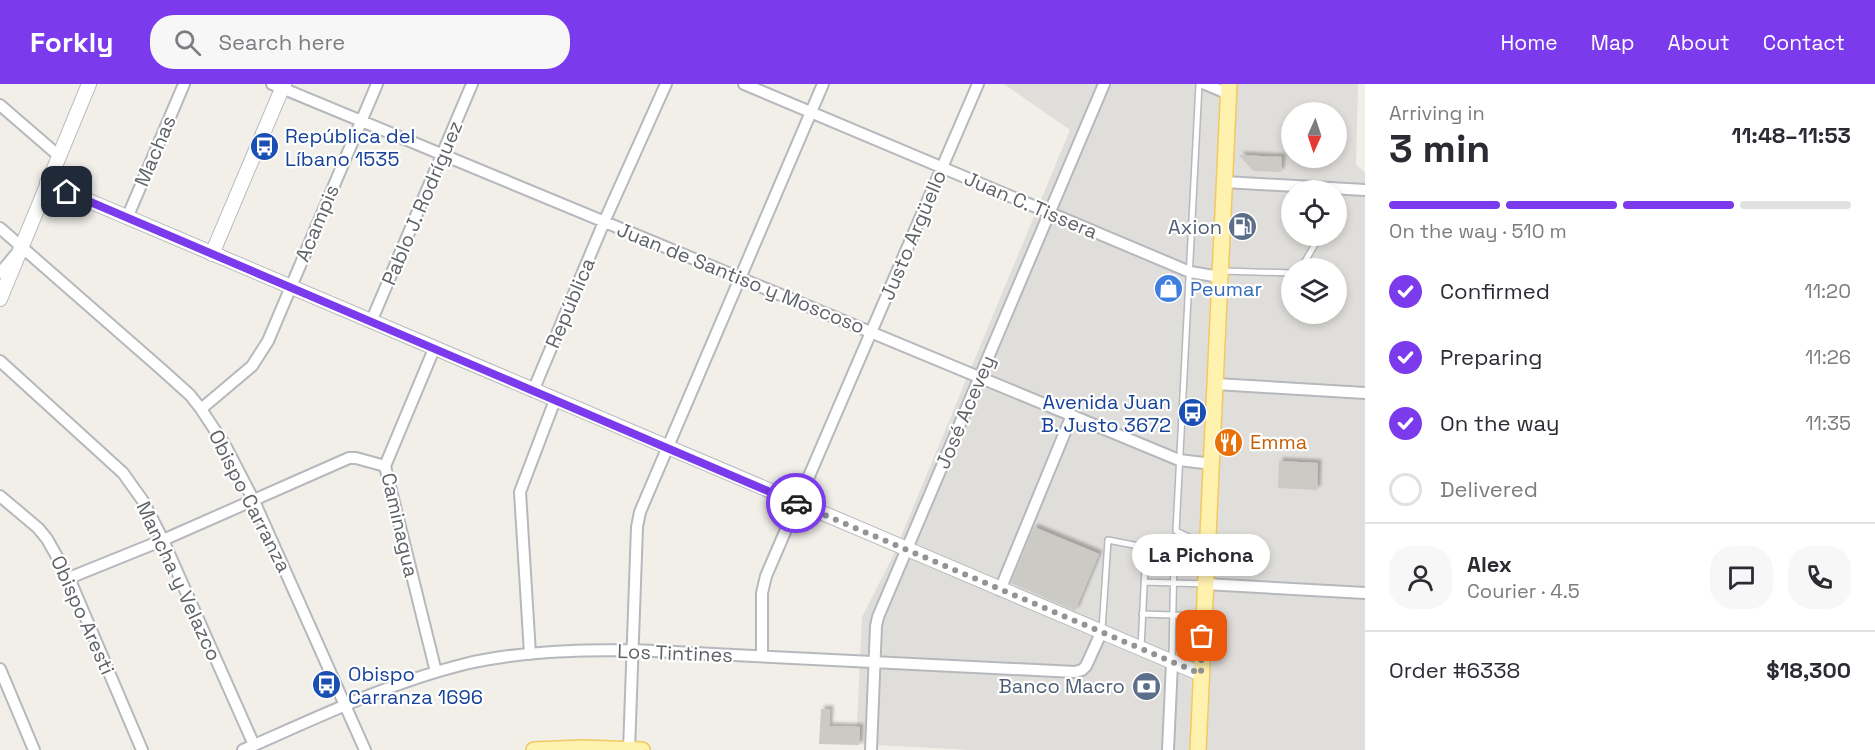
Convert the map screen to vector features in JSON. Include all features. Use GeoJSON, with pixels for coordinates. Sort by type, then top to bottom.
{"type":"FeatureCollection","features":[{"type":"Feature","properties":{"kind":"main road"},"geometry":{"type":"LineString","coordinates":[[0,299],[90,84]]}},
{"type":"Feature","properties":{"kind":"main road"},"geometry":{"type":"LineString","coordinates":[[212,254],[279,85]]}},
{"type":"Feature","properties":{"kind":"main road"},"geometry":{"type":"LineString","coordinates":[[1198,750],[1229,89]]}},
{"type":"Feature","properties":{"kind":"main road"},"geometry":{"type":"LineString","coordinates":[[47,183],[1201,674]]}},
{"type":"Feature","properties":{"kind":"main road"},"geometry":{"type":"LineString","coordinates":[[534,750],[582,748],[642,750]]}},
{"type":"Feature","properties":{"kind":"street","name":"Machas"},"geometry":{"type":"LineString","coordinates":[[127,218],[184,84]]}},
{"type":"Feature","properties":{"kind":"street","name":"Acampis"},"geometry":{"type":"LineString","coordinates":[[201,409],[252,366],[268,341],[376,84]]}},
{"type":"Feature","properties":{"kind":"street","name":"Pablo J. Rodríguez"},"geometry":{"type":"LineString","coordinates":[[371,322],[472,84]]}},
{"type":"Feature","properties":{"kind":"street","name":"República"},"geometry":{"type":"LineString","coordinates":[[533,391],[604,222],[666,84]]}},
{"type":"Feature","properties":{"kind":"street","name":"Juan C. Tissera"},"geometry":{"type":"LineString","coordinates":[[744,84],[1190,272],[1221,274]]}},
{"type":"Feature","properties":{"kind":"street"},"geometry":{"type":"LineString","coordinates":[[629,750],[637,527],[640,512],[824,84]]}},
{"type":"Feature","properties":{"kind":"street","name":"Justo Argüello"},"geometry":{"type":"LineString","coordinates":[[762,656],[763,585],[978,84]]}},
{"type":"Feature","properties":{"kind":"street","name":"José Acevey"},"geometry":{"type":"LineString","coordinates":[[871,750],[878,616],[1104,84]]}},
{"type":"Feature","properties":{"kind":"street"},"geometry":{"type":"LineString","coordinates":[[1204,84],[1229,89]]}},
{"type":"Feature","properties":{"kind":"street","name":"Juan de Santiso y Moscoso"},"geometry":{"type":"LineString","coordinates":[[279,85],[442,155],[1179,460],[1212,464]]}},
{"type":"Feature","properties":{"kind":"street"},"geometry":{"type":"LineString","coordinates":[[0,105],[59,156]]}},
{"type":"Feature","properties":{"kind":"street"},"geometry":{"type":"LineString","coordinates":[[1225,182],[1281,186]]}},
{"type":"Feature","properties":{"kind":"street"},"geometry":{"type":"LineString","coordinates":[[1347,190],[1365,190]]}},
{"type":"Feature","properties":{"kind":"street","name":"Obispo Carranza"},"geometry":{"type":"LineString","coordinates":[[0,228],[190,395],[201,409],[217,432],[254,501],[365,750]]}},
{"type":"Feature","properties":{"kind":"street"},"geometry":{"type":"LineString","coordinates":[[0,273],[22,247]]}},
{"type":"Feature","properties":{"kind":"street","name":"Caminagua"},"geometry":{"type":"LineString","coordinates":[[434,349],[385,466],[436,672]]}},
{"type":"Feature","properties":{"kind":"street","name":"Mancha y Velazco"},"geometry":{"type":"LineString","coordinates":[[0,360],[123,473],[143,501],[163,540],[249,748]]}},
{"type":"Feature","properties":{"kind":"street"},"geometry":{"type":"LineString","coordinates":[[1216,384],[1365,393]]}},
{"type":"Feature","properties":{"kind":"street"},"geometry":{"type":"LineString","coordinates":[[530,654],[520,492],[555,400]]}},
{"type":"Feature","properties":{"kind":"street"},"geometry":{"type":"LineString","coordinates":[[1000,590],[1072,415]]}},
{"type":"Feature","properties":{"kind":"street"},"geometry":{"type":"LineString","coordinates":[[69,578],[254,501],[349,458],[385,466]]}},
{"type":"Feature","properties":{"kind":"street","name":"Obispo Aresti"},"geometry":{"type":"LineString","coordinates":[[0,496],[38,528],[47,539],[69,578],[142,750]]}},
{"type":"Feature","properties":{"kind":"street"},"geometry":{"type":"LineString","coordinates":[[1205,584],[1365,593]]}},
{"type":"Feature","properties":{"kind":"street","name":"Los Tintines"},"geometry":{"type":"LineString","coordinates":[[249,748],[344,704],[436,672],[467,663],[530,654],[584,650],[634,650],[1075,672],[1086,666],[1101,633]]}},
{"type":"Feature","properties":{"kind":"street"},"geometry":{"type":"LineString","coordinates":[[1168,750],[1172,663]]}},
{"type":"Feature","properties":{"kind":"street"},"geometry":{"type":"LineString","coordinates":[[0,669],[34,750]]}},
{"type":"Feature","properties":{"kind":"lane"},"geometry":{"type":"LineString","coordinates":[[1199,84],[1176,531],[1207,553]]}},
{"type":"Feature","properties":{"kind":"lane"},"geometry":{"type":"LineString","coordinates":[[1221,274],[1281,273]]}},
{"type":"Feature","properties":{"kind":"lane"},"geometry":{"type":"LineString","coordinates":[[1101,633],[1108,540],[1174,553],[1207,553]]}},
{"type":"Feature","properties":{"kind":"lane"},"geometry":{"type":"LineString","coordinates":[[1141,650],[1146,547]]}},
{"type":"Feature","properties":{"kind":"lane"},"geometry":{"type":"LineString","coordinates":[[1172,663],[1174,553]]}},
{"type":"Feature","properties":{"kind":"lane"},"geometry":{"type":"LineString","coordinates":[[1144,582],[1205,584]]}},
{"type":"Feature","properties":{"kind":"lane"},"geometry":{"type":"LineString","coordinates":[[1143,614],[1203,616]]}},
{"type":"Feature","properties":{"kind":"shaded area"},"geometry":{"type":"Polygon","coordinates":[[[1004,84],[1358,84],[1356,165],[1365,172],[1365,750],[971,750],[856,744],[862,617],[892,558],[1070,130],[1004,84]]]}},
{"type":"Feature","properties":{"kind":"building"},"geometry":{"type":"Polygon","coordinates":[[[1239,155],[1281,157],[1281,172],[1253,171],[1239,155]]]}},
{"type":"Feature","properties":{"kind":"building"},"geometry":{"type":"Polygon","coordinates":[[[1279,461],[1318,463],[1317,490],[1278,488],[1279,461]]]}},
{"type":"Feature","properties":{"kind":"building"},"geometry":{"type":"Polygon","coordinates":[[[1034,527],[1099,554],[1075,611],[1011,583],[1034,527]]]}},
{"type":"Feature","properties":{"kind":"building"},"geometry":{"type":"Polygon","coordinates":[[[1222,542],[1258,543],[1256,573],[1221,571],[1222,542]]]}},
{"type":"Feature","properties":{"kind":"building"},"geometry":{"type":"Polygon","coordinates":[[[821,709],[830,709],[829,726],[860,727],[859,745],[819,744],[821,709]]]}},
{"type":"Feature","properties":{"kind":"way so far"},"geometry":{"type":"LineString","coordinates":[[796,503],[1201,674],[1202,636]]}},
{"type":"Feature","properties":{"kind":"place","name":"República del Líbano 1535"},"geometry":{"type":"Point","coordinates":[264,147]}},
{"type":"Feature","properties":{"kind":"place","name":"Axion"},"geometry":{"type":"Point","coordinates":[1243,227]}},
{"type":"Feature","properties":{"kind":"place","name":"Peumar"},"geometry":{"type":"Point","coordinates":[1169,289]}},
{"type":"Feature","properties":{"kind":"place","name":"Avenida Juan B. Justo 3672"},"geometry":{"type":"Point","coordinates":[1192,413]}},
{"type":"Feature","properties":{"kind":"place","name":"Emma"},"geometry":{"type":"Point","coordinates":[1229,442]}},
{"type":"Feature","properties":{"kind":"place","name":"La Pichona"},"geometry":{"type":"Point","coordinates":[1202,636]}},
{"type":"Feature","properties":{"kind":"place","name":"Obispo Carranza 1696"},"geometry":{"type":"Point","coordinates":[327,685]}},
{"type":"Feature","properties":{"kind":"place","name":"Banco Macro"},"geometry":{"type":"Point","coordinates":[1146,686]}},
{"type":"Feature","properties":{"kind":"route"},"geometry":{"type":"LineString","coordinates":[[67,192],[796,503]]}}]}
